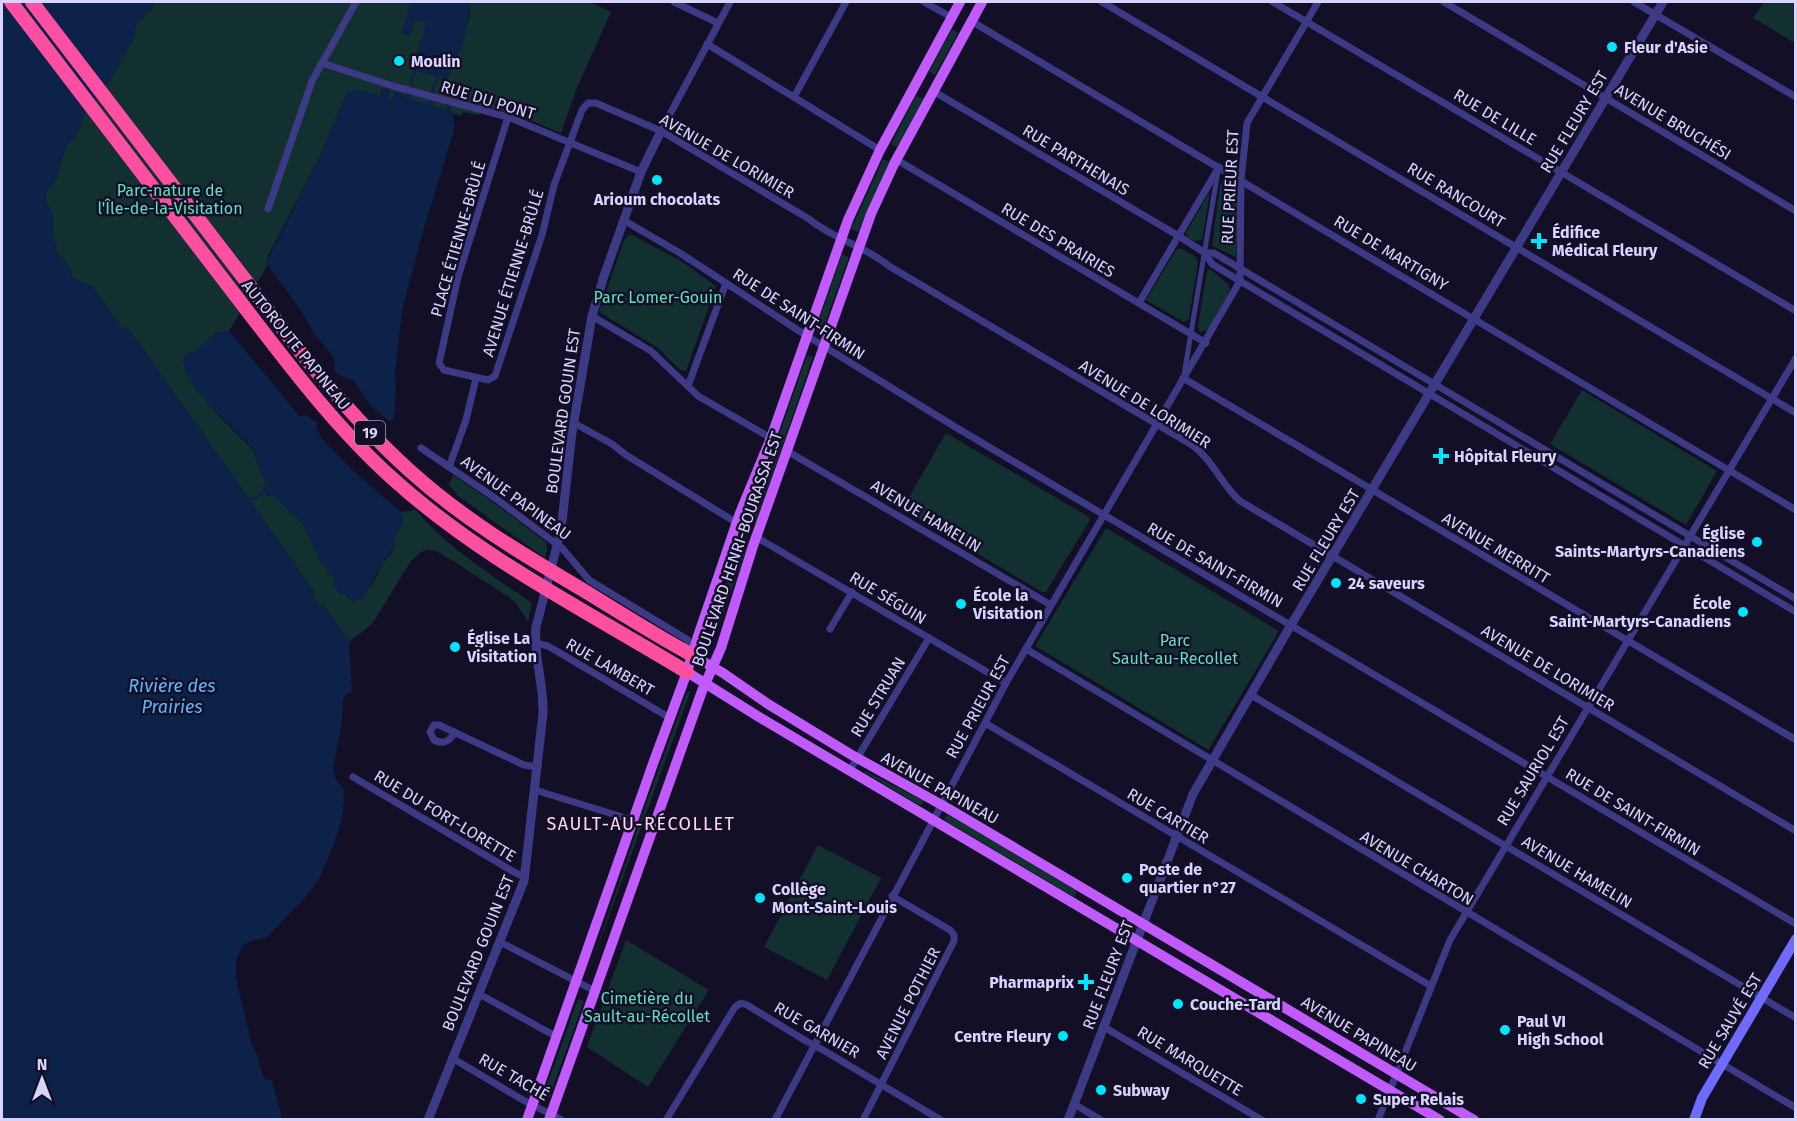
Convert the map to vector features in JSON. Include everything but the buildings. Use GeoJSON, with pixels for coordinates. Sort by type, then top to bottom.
{"type":"FeatureCollection","features":[{"type":"Feature","properties":{"kind":"highway","name":"AUTOROUTE PAPINEAU"},"geometry":{"type":"LineString","coordinates":[[11,2],[318,400],[377,465],[436,515],[486,551],[687,672]]}},
{"type":"Feature","properties":{"kind":"highway","name":"AUTOROUTE PAPINEAU"},"geometry":{"type":"LineString","coordinates":[[32,2],[324,381],[357,420],[447,502],[497,538],[692,656]]}},
{"type":"Feature","properties":{"kind":"main road","name":"BOULEVARD HENRI-BOURASSA EST"},"geometry":{"type":"LineString","coordinates":[[527,1119],[632,820],[687,672],[737,524],[771,438],[856,200],[880,150],[960,2]]}},
{"type":"Feature","properties":{"kind":"main road","name":"BOULEVARD HENRI-BOURASSA EST"},"geometry":{"type":"LineString","coordinates":[[550,1117],[713,668],[756,537],[875,203],[982,2]]}},
{"type":"Feature","properties":{"kind":"main road","name":"AVENUE PAPINEAU"},"geometry":{"type":"LineString","coordinates":[[692,656],[857,758],[941,804],[1474,1119]]}},
{"type":"Feature","properties":{"kind":"main road","name":"AVENUE PAPINEAU"},"geometry":{"type":"LineString","coordinates":[[687,672],[1440,1119]]}},
{"type":"Feature","properties":{"kind":"main road","name":"RUE SAUVÉ EST"},"geometry":{"type":"LineString","coordinates":[[1694,1119],[1702,1098],[1796,939]]}},
{"type":"Feature","properties":{"kind":"street"},"geometry":{"type":"LineString","coordinates":[[268,209],[312,81],[356,2]]}},
{"type":"Feature","properties":{"kind":"street"},"geometry":{"type":"LineString","coordinates":[[674,2],[718,23]]}},
{"type":"Feature","properties":{"kind":"street","name":"BOULEVARD GOUIN EST"},"geometry":{"type":"LineString","coordinates":[[428,1119],[525,877],[538,767],[543,699],[536,627],[557,550],[574,423],[592,316],[641,172],[730,2]]}},
{"type":"Feature","properties":{"kind":"street"},"geometry":{"type":"LineString","coordinates":[[794,97],[846,2]]}},
{"type":"Feature","properties":{"kind":"street"},"geometry":{"type":"LineString","coordinates":[[924,2],[951,17]]}},
{"type":"Feature","properties":{"kind":"street","name":"RUE RANCOURT"},"geometry":{"type":"LineString","coordinates":[[1102,2],[1796,412]]}},
{"type":"Feature","properties":{"kind":"street","name":"RUE DE LILLE"},"geometry":{"type":"LineString","coordinates":[[1273,2],[1796,311]]}},
{"type":"Feature","properties":{"kind":"street","name":"RUE PRIEUR EST"},"geometry":{"type":"LineString","coordinates":[[776,1119],[1006,683],[1240,282],[1241,180],[1246,123],[1318,2]]}},
{"type":"Feature","properties":{"kind":"street","name":"AVENUE BRUCHÉSI"},"geometry":{"type":"LineString","coordinates":[[1444,2],[1796,211]]}},
{"type":"Feature","properties":{"kind":"street"},"geometry":{"type":"LineString","coordinates":[[1634,2],[1796,98]]}},
{"type":"Feature","properties":{"kind":"street","name":"RUE FLEURY EST"},"geometry":{"type":"LineString","coordinates":[[1068,1119],[1193,794],[1663,2]]}},
{"type":"Feature","properties":{"kind":"street","name":"RUE DE MARTIGNY"},"geometry":{"type":"LineString","coordinates":[[971,21],[1796,510]]}},
{"type":"Feature","properties":{"kind":"street"},"geometry":{"type":"LineString","coordinates":[[707,44],[880,150]]}},
{"type":"Feature","properties":{"kind":"street","name":"RUE DU PONT"},"geometry":{"type":"LineString","coordinates":[[322,63],[383,83],[508,117],[641,172]]}},
{"type":"Feature","properties":{"kind":"street","name":"RUE PARTHENAIS"},"geometry":{"type":"LineString","coordinates":[[933,91],[1177,235],[1205,253],[1212,264],[1240,282],[1796,612]]}},
{"type":"Feature","properties":{"kind":"street","name":"AVENUE DE LORIMIER"},"geometry":{"type":"LineString","coordinates":[[585,105],[596,103],[661,131],[1191,445],[1206,457],[1226,486],[1240,501],[1796,831]]}},
{"type":"Feature","properties":{"kind":"street","name":"AVENUE ÉTIENNE-BRÛLÉ"},"geometry":{"type":"LineString","coordinates":[[449,467],[466,420],[476,378],[490,380],[496,373],[542,235],[554,185],[585,105]]}},
{"type":"Feature","properties":{"kind":"street","name":"PLACE ÉTIENNE-BRÛLÉ"},"geometry":{"type":"LineString","coordinates":[[476,378],[444,370],[439,363],[458,277],[508,117]]}},
{"type":"Feature","properties":{"kind":"street","name":"RUE DES PRAIRIES"},"geometry":{"type":"LineString","coordinates":[[897,160],[1206,343]]}},
{"type":"Feature","properties":{"kind":"street","name":"RUE PRIEUR EST"},"geometry":{"type":"LineString","coordinates":[[1139,303],[1219,166]]}},
{"type":"Feature","properties":{"kind":"street","name":"RUE PRIEUR EST"},"geometry":{"type":"LineString","coordinates":[[1183,378],[1219,166]]}},
{"type":"Feature","properties":{"kind":"street","name":"RUE DE SAINT-FIRMIN"},"geometry":{"type":"LineString","coordinates":[[625,221],[680,253],[823,346],[1103,515],[1796,924]]}},
{"type":"Feature","properties":{"kind":"street","name":"RUE PARTHENAIS"},"geometry":{"type":"LineString","coordinates":[[1205,253],[1214,253],[1240,268],[1796,599]]}},
{"type":"Feature","properties":{"kind":"street"},"geometry":{"type":"LineString","coordinates":[[688,386],[726,283]]}},
{"type":"Feature","properties":{"kind":"street"},"geometry":{"type":"LineString","coordinates":[[592,316],[651,351],[698,396],[771,438]]}},
{"type":"Feature","properties":{"kind":"street","name":"RUE SAURIOL EST"},"geometry":{"type":"LineString","coordinates":[[1378,1119],[1450,940],[1689,534],[1796,358]]}},
{"type":"Feature","properties":{"kind":"street","name":"AVENUE MERRITT"},"geometry":{"type":"LineString","coordinates":[[1183,378],[1796,740]]}},
{"type":"Feature","properties":{"kind":"street"},"geometry":{"type":"LineString","coordinates":[[1460,413],[1467,403]]}},
{"type":"Feature","properties":{"kind":"street"},"geometry":{"type":"LineString","coordinates":[[574,423],[612,444],[737,524]]}},
{"type":"Feature","properties":{"kind":"street"},"geometry":{"type":"LineString","coordinates":[[1494,433],[1500,423]]}},
{"type":"Feature","properties":{"kind":"street","name":"AVENUE PAPINEAU"},"geometry":{"type":"LineString","coordinates":[[421,448],[495,498],[589,580],[688,640],[692,656]]}},
{"type":"Feature","properties":{"kind":"street","name":"AVENUE HAMELIN"},"geometry":{"type":"LineString","coordinates":[[787,451],[1051,605]]}},
{"type":"Feature","properties":{"kind":"street","name":"RUE SÉGUIN"},"geometry":{"type":"LineString","coordinates":[[756,537],[1006,683]]}},
{"type":"Feature","properties":{"kind":"street"},"geometry":{"type":"LineString","coordinates":[[830,629],[852,592]]}},
{"type":"Feature","properties":{"kind":"street","name":"RUE STRUAN"},"geometry":{"type":"LineString","coordinates":[[850,770],[929,638]]}},
{"type":"Feature","properties":{"kind":"street","name":"RUE LAMBERT"},"geometry":{"type":"LineString","coordinates":[[536,643],[548,646],[670,718]]}},
{"type":"Feature","properties":{"kind":"street","name":"AVENUE CHARTON"},"geometry":{"type":"LineString","coordinates":[[1026,649],[1796,1108]]}},
{"type":"Feature","properties":{"kind":"street","name":"AVENUE HAMELIN"},"geometry":{"type":"LineString","coordinates":[[1251,695],[1796,1018]]}},
{"type":"Feature","properties":{"kind":"street","name":"RUE CARTIER"},"geometry":{"type":"LineString","coordinates":[[985,723],[1431,986]]}},
{"type":"Feature","properties":{"kind":"street"},"geometry":{"type":"LineString","coordinates":[[455,732],[524,765],[538,767]]}},
{"type":"Feature","properties":{"kind":"street","name":"RUE DU FORT-LORETTE"},"geometry":{"type":"LineString","coordinates":[[353,777],[525,877]]}},
{"type":"Feature","properties":{"kind":"street"},"geometry":{"type":"LineString","coordinates":[[535,790],[632,820]]}},
{"type":"Feature","properties":{"kind":"street","name":"AVENUE POTHIER"},"geometry":{"type":"LineString","coordinates":[[863,1119],[954,941],[950,930],[892,896]]}},
{"type":"Feature","properties":{"kind":"street"},"geometry":{"type":"LineString","coordinates":[[500,942],[595,991]]}},
{"type":"Feature","properties":{"kind":"street"},"geometry":{"type":"LineString","coordinates":[[479,994],[556,1037]]}},
{"type":"Feature","properties":{"kind":"street","name":"RUE GARNIER"},"geometry":{"type":"LineString","coordinates":[[666,1119],[735,1007],[741,1003],[941,1119]]}},
{"type":"Feature","properties":{"kind":"street","name":"RUE MARQUETTE"},"geometry":{"type":"LineString","coordinates":[[1104,1027],[1262,1119]]}},
{"type":"Feature","properties":{"kind":"street","name":"RUE TACHÉ"},"geometry":{"type":"LineString","coordinates":[[453,1058],[550,1117],[562,1119]]}},
{"type":"Feature","properties":{"kind":"street"},"geometry":{"type":"LineString","coordinates":[[1074,1104],[1101,1119]]}},
{"type":"Feature","properties":{"kind":"green space","name":"Parc-nature de l'Île-de-la-Visitation"},"geometry":{"type":"Polygon","coordinates":[[[155,2],[411,2],[408,14],[422,21],[437,23],[469,22],[470,2],[590,2],[611,12],[576,90],[561,133],[522,117],[482,105],[479,115],[463,112],[461,116],[450,112],[452,107],[445,110],[432,106],[433,102],[425,104],[411,100],[411,95],[405,94],[404,98],[395,91],[392,100],[387,99],[390,90],[382,88],[380,96],[360,90],[347,93],[318,160],[268,256],[267,266],[229,331],[216,333],[202,346],[184,357],[192,382],[217,414],[253,450],[261,473],[267,482],[263,488],[268,497],[271,495],[278,500],[303,524],[320,560],[349,599],[372,585],[383,562],[395,545],[395,536],[403,522],[401,512],[416,510],[456,549],[532,603],[528,622],[516,603],[507,596],[434,550],[427,550],[411,561],[372,624],[349,642],[323,604],[320,606],[312,595],[315,593],[138,342],[128,329],[122,329],[93,287],[72,278],[71,271],[55,249],[57,246],[53,217],[46,200],[46,191],[55,181],[68,144],[74,139],[86,113],[113,75],[133,40],[136,24],[155,2]]]}},
{"type":"Feature","properties":{"kind":"green space"},"geometry":{"type":"Polygon","coordinates":[[[1764,2],[1795,2],[1795,43],[1753,18],[1764,2]]]}},
{"type":"Feature","properties":{"kind":"green space"},"geometry":{"type":"Polygon","coordinates":[[[952,29],[958,33],[935,75],[929,72],[952,29]]]}},
{"type":"Feature","properties":{"kind":"green space"},"geometry":{"type":"Polygon","coordinates":[[[916,96],[923,99],[897,147],[891,144],[916,96]]]}},
{"type":"Feature","properties":{"kind":"green space"},"geometry":{"type":"Polygon","coordinates":[[[883,159],[889,162],[858,232],[851,229],[883,159]]]}},
{"type":"Feature","properties":{"kind":"green space"},"geometry":{"type":"Polygon","coordinates":[[[1229,180],[1233,181],[1239,190],[1236,257],[1212,246],[1220,185],[1229,180]]]}},
{"type":"Feature","properties":{"kind":"green space"},"geometry":{"type":"Polygon","coordinates":[[[1210,191],[1202,240],[1195,241],[1188,238],[1186,233],[1210,191]]]}},
{"type":"Feature","properties":{"kind":"green space","name":"Parc Lomer-Gouin"},"geometry":{"type":"Polygon","coordinates":[[[629,235],[681,261],[716,286],[686,371],[680,370],[658,348],[599,312],[624,240],[629,235]]]}},
{"type":"Feature","properties":{"kind":"green space"},"geometry":{"type":"Polygon","coordinates":[[[1181,248],[1196,257],[1198,262],[1189,318],[1186,322],[1146,300],[1176,250],[1181,248]]]}},
{"type":"Feature","properties":{"kind":"green space"},"geometry":{"type":"Polygon","coordinates":[[[842,254],[849,257],[822,332],[816,329],[842,254]]]}},
{"type":"Feature","properties":{"kind":"green space"},"geometry":{"type":"Polygon","coordinates":[[[1210,269],[1228,284],[1230,290],[1208,330],[1202,332],[1199,331],[1198,326],[1207,270],[1210,269]]]}},
{"type":"Feature","properties":{"kind":"green space"},"geometry":{"type":"Polygon","coordinates":[[[807,355],[813,357],[755,524],[749,520],[807,355]]]}},
{"type":"Feature","properties":{"kind":"green space"},"geometry":{"type":"Polygon","coordinates":[[[1582,390],[1717,471],[1686,525],[1550,444],[1582,390]]]}},
{"type":"Feature","properties":{"kind":"green space"},"geometry":{"type":"Polygon","coordinates":[[[946,433],[1089,517],[1090,520],[1046,592],[1042,592],[902,509],[946,433]]]}},
{"type":"Feature","properties":{"kind":"green space"},"geometry":{"type":"Polygon","coordinates":[[[453,475],[546,542],[545,558],[457,495],[449,484],[453,475]]]}},
{"type":"Feature","properties":{"kind":"green space","name":"Parc Sault-au-Recollet"},"geometry":{"type":"Polygon","coordinates":[[[1106,528],[1279,631],[1209,749],[1035,646],[1106,528]]]}},
{"type":"Feature","properties":{"kind":"green space"},"geometry":{"type":"Polygon","coordinates":[[[743,538],[749,541],[713,642],[706,639],[743,538]]]}},
{"type":"Feature","properties":{"kind":"green space"},"geometry":{"type":"Polygon","coordinates":[[[689,691],[690,693],[589,971],[641,818],[689,691]]]}},
{"type":"Feature","properties":{"kind":"green space"},"geometry":{"type":"Polygon","coordinates":[[[865,771],[924,801],[921,806],[865,771]]]}},
{"type":"Feature","properties":{"kind":"green space"},"geometry":{"type":"Polygon","coordinates":[[[947,814],[1077,891],[1074,897],[944,820],[947,814]]]}},
{"type":"Feature","properties":{"kind":"green space"},"geometry":{"type":"Polygon","coordinates":[[[818,845],[881,878],[827,980],[764,947],[818,845]]]}},
{"type":"Feature","properties":{"kind":"green space","name":"Cimetière du Sault-au-Récollet"},"geometry":{"type":"Polygon","coordinates":[[[626,940],[709,990],[648,1087],[587,1047],[626,940]]]}},
{"type":"Feature","properties":{"kind":"green space"},"geometry":{"type":"Polygon","coordinates":[[[578,999],[584,1001],[549,1098],[543,1096],[578,999]]]}},
{"type":"Feature","properties":{"kind":"water","name":"Rivière des Prairies"},"geometry":{"type":"Polygon","coordinates":[[[2,2],[155,2],[136,24],[133,40],[113,75],[86,113],[74,139],[68,144],[55,181],[46,192],[46,200],[53,217],[57,246],[55,250],[68,265],[72,277],[93,287],[122,329],[128,329],[138,342],[315,593],[312,595],[320,606],[323,604],[349,642],[352,691],[345,695],[343,701],[342,722],[333,768],[336,779],[344,790],[343,813],[337,836],[319,880],[266,938],[256,939],[243,945],[236,959],[236,977],[251,1042],[264,1079],[272,1080],[282,1119],[2,1120],[2,2]]]}},
{"type":"Feature","properties":{"kind":"water"},"geometry":{"type":"Polygon","coordinates":[[[411,2],[470,2],[463,42],[447,79],[412,70],[426,23],[415,20],[410,36],[401,33],[411,2]]]}},
{"type":"Feature","properties":{"kind":"water"},"geometry":{"type":"Polygon","coordinates":[[[383,88],[390,90],[387,99],[391,100],[395,91],[401,93],[400,97],[404,98],[405,94],[411,95],[411,100],[425,104],[427,100],[433,101],[432,106],[444,110],[447,105],[452,106],[450,112],[453,113],[455,127],[421,238],[402,311],[395,372],[394,419],[392,421],[371,406],[353,380],[334,371],[335,362],[332,355],[315,335],[300,309],[266,263],[318,160],[347,93],[359,90],[380,96],[383,88]]]}},
{"type":"Feature","properties":{"kind":"water"},"geometry":{"type":"Polygon","coordinates":[[[229,331],[300,417],[305,415],[318,423],[316,426],[320,434],[339,457],[401,512],[403,522],[395,536],[395,545],[363,599],[352,601],[345,594],[339,594],[333,585],[334,579],[320,560],[303,524],[278,500],[271,495],[269,497],[263,488],[267,482],[252,448],[198,392],[184,368],[184,357],[202,346],[216,333],[229,331]]]}},
{"type":"Feature","properties":{"kind":"waterway"},"geometry":{"type":"LineString","coordinates":[[408,95],[415,71]]}},
{"type":"Feature","properties":{"kind":"waterway"},"geometry":{"type":"LineString","coordinates":[[430,100],[437,77]]}},
{"type":"Feature","properties":{"kind":"waterway"},"geometry":{"type":"LineString","coordinates":[[250,500],[265,492]]}},
{"type":"Feature","properties":{"kind":"place","name":"Fleur d'Asie"},"geometry":{"type":"Point","coordinates":[1612,47]}},
{"type":"Feature","properties":{"kind":"place","name":"Moulin"},"geometry":{"type":"Point","coordinates":[399,61]}},
{"type":"Feature","properties":{"kind":"place","name":"Arioum chocolats"},"geometry":{"type":"Point","coordinates":[657,180]}},
{"type":"Feature","properties":{"kind":"place","name":"Édifice Médical Fleury"},"geometry":{"type":"Point","coordinates":[1539,241]}},
{"type":"Feature","properties":{"kind":"place","name":"Hôpital Fleury"},"geometry":{"type":"Point","coordinates":[1441,456]}},
{"type":"Feature","properties":{"kind":"place","name":"Église Saints-Martyrs-Canadiens"},"geometry":{"type":"Point","coordinates":[1757,542]}},
{"type":"Feature","properties":{"kind":"place","name":"24 saveurs"},"geometry":{"type":"Point","coordinates":[1336,583]}},
{"type":"Feature","properties":{"kind":"place","name":"École la Visitation"},"geometry":{"type":"Point","coordinates":[961,604]}},
{"type":"Feature","properties":{"kind":"place","name":"École Saint-Martyrs-Canadiens"},"geometry":{"type":"Point","coordinates":[1743,612]}},
{"type":"Feature","properties":{"kind":"place","name":"Église La Visitation"},"geometry":{"type":"Point","coordinates":[455,647]}},
{"type":"Feature","properties":{"kind":"place","name":"Poste de quartier n°27"},"geometry":{"type":"Point","coordinates":[1127,878]}},
{"type":"Feature","properties":{"kind":"place","name":"Collège Mont-Saint-Louis"},"geometry":{"type":"Point","coordinates":[760,898]}},
{"type":"Feature","properties":{"kind":"place","name":"Pharmaprix"},"geometry":{"type":"Point","coordinates":[1086,982]}},
{"type":"Feature","properties":{"kind":"place","name":"Couche-Tard"},"geometry":{"type":"Point","coordinates":[1178,1004]}},
{"type":"Feature","properties":{"kind":"place","name":"Paul VI High School"},"geometry":{"type":"Point","coordinates":[1505,1030]}},
{"type":"Feature","properties":{"kind":"place","name":"Centre Fleury"},"geometry":{"type":"Point","coordinates":[1063,1036]}},
{"type":"Feature","properties":{"kind":"place","name":"Subway"},"geometry":{"type":"Point","coordinates":[1101,1090]}},
{"type":"Feature","properties":{"kind":"place","name":"Super Relais"},"geometry":{"type":"Point","coordinates":[1361,1099]}},
{"type":"Feature","properties":{"kind":"district","name":"SAULT-AU-RÉCOLLET"},"geometry":{"type":"Point","coordinates":[641,824]}}]}
